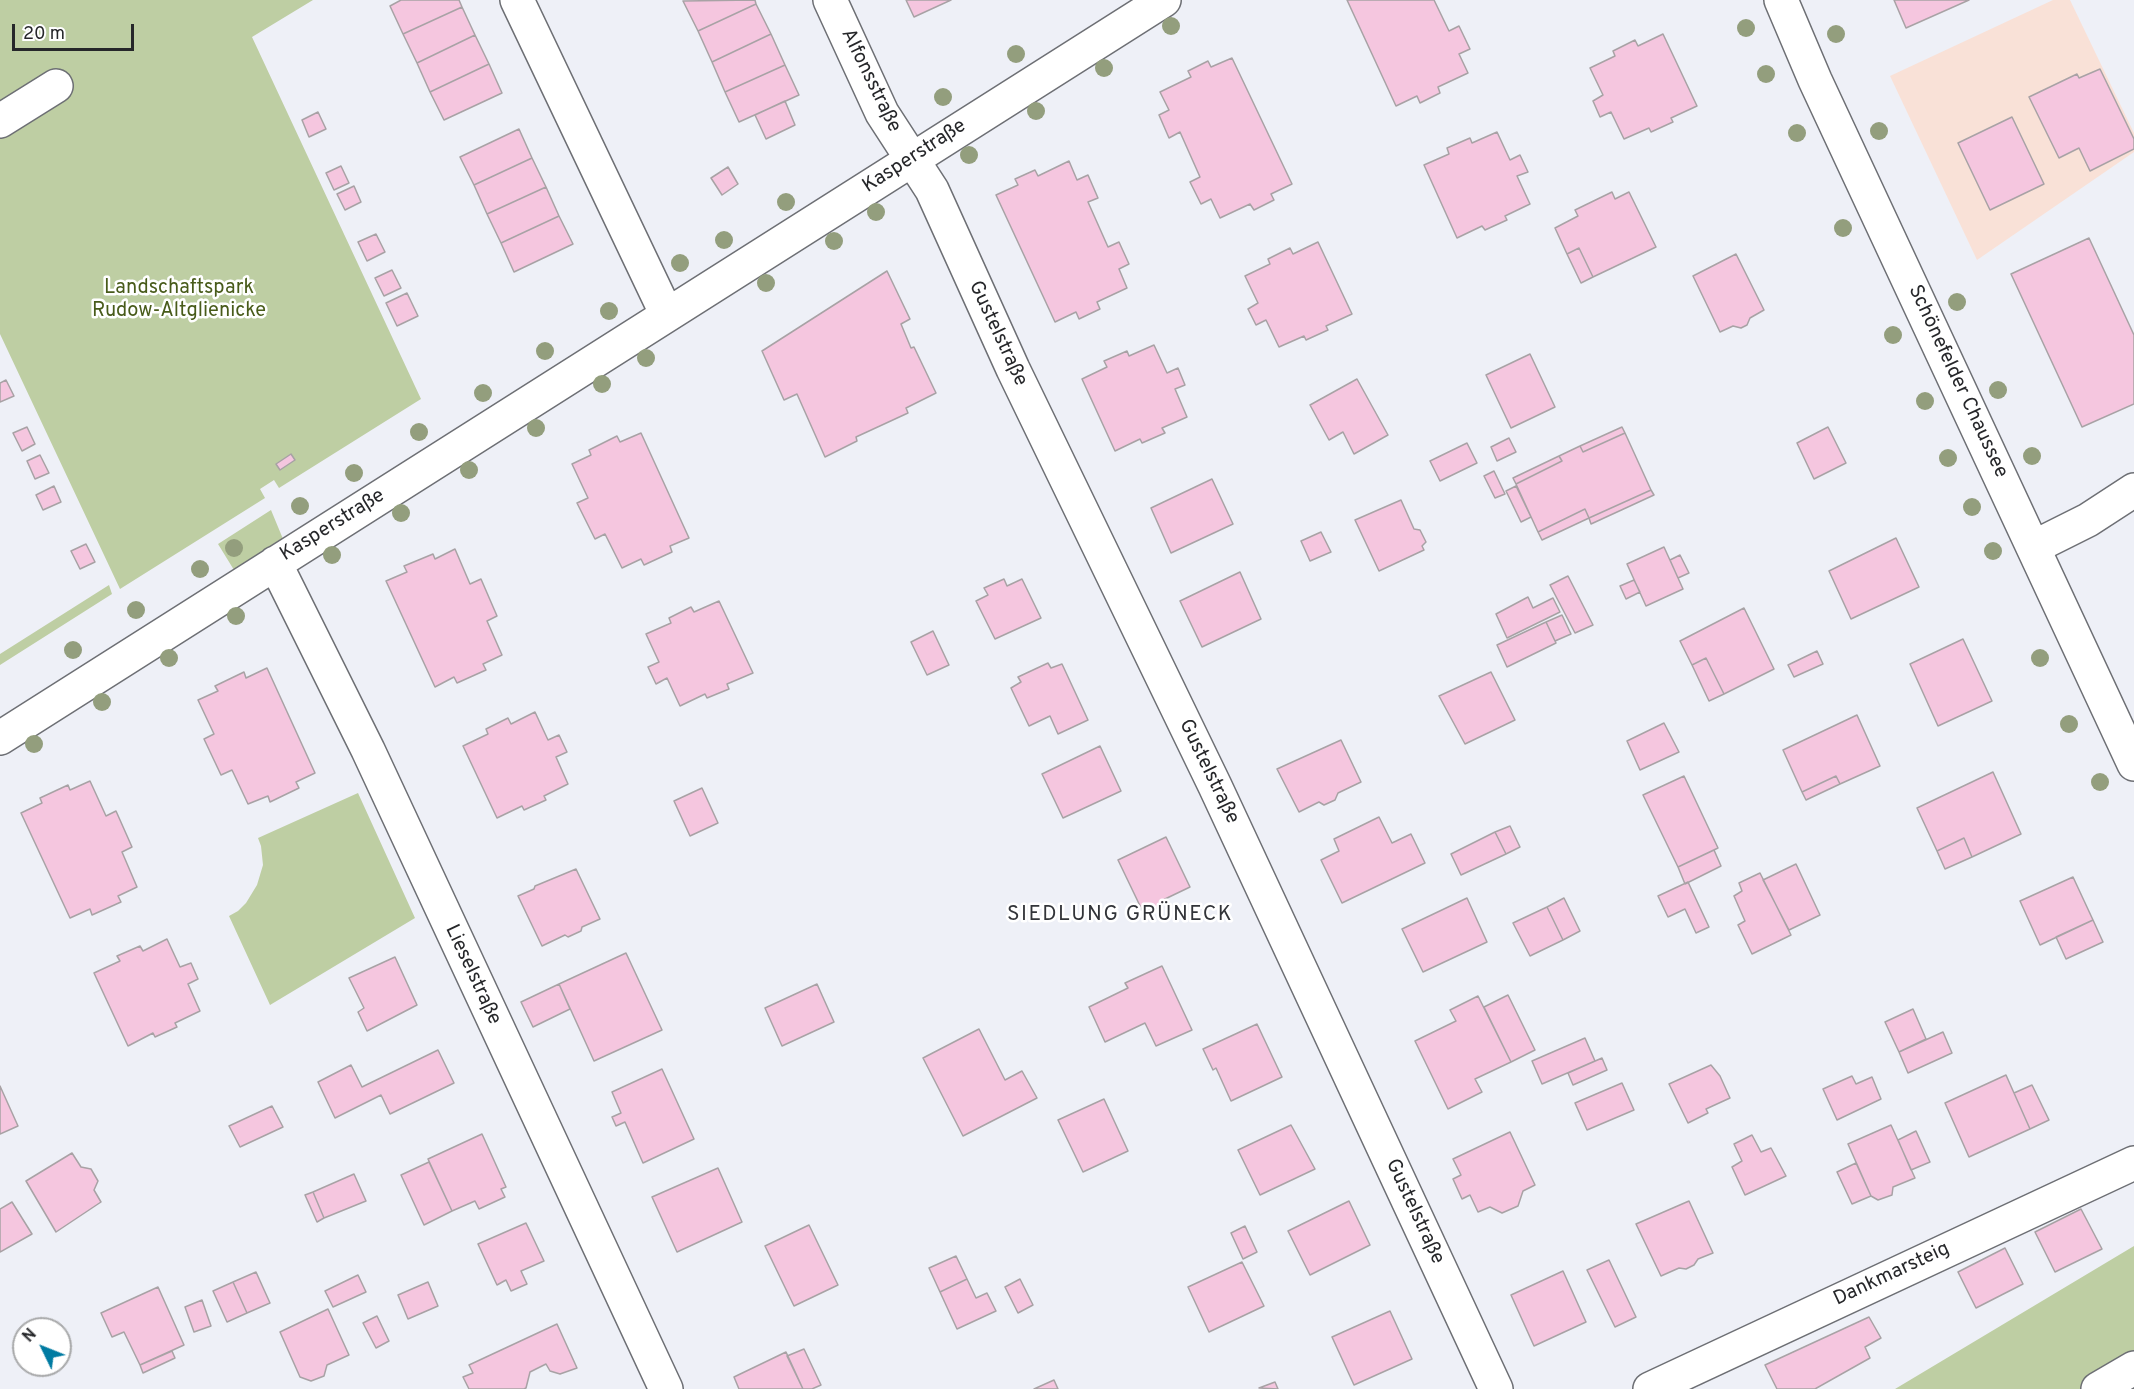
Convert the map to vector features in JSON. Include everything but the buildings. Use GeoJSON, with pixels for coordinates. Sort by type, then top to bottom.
{"type":"FeatureCollection","features":[{"type":"Feature","properties":{"kind":"street"},"geometry":{"type":"LineString","coordinates":[[517,0],[667,315]]}},
{"type":"Feature","properties":{"kind":"street","name":"Alfonsstraße"},"geometry":{"type":"LineString","coordinates":[[830,0],[882,113],[912,160]]}},
{"type":"Feature","properties":{"kind":"street","name":"Kasperstraße"},"geometry":{"type":"LineString","coordinates":[[0,738],[1164,0]]}},
{"type":"Feature","properties":{"kind":"street","name":"Schönefelder Chaussee"},"geometry":{"type":"LineString","coordinates":[[1781,0],[1815,80],[2134,764]]}},
{"type":"Feature","properties":{"kind":"street"},"geometry":{"type":"LineString","coordinates":[[0,121],[56,86]]}},
{"type":"Feature","properties":{"kind":"street","name":"Gustelstraße"},"geometry":{"type":"LineString","coordinates":[[912,160],[932,190],[1013,369],[1215,786],[1496,1389]]}},
{"type":"Feature","properties":{"kind":"street"},"geometry":{"type":"LineString","coordinates":[[2034,547],[2088,520],[2134,490]]}},
{"type":"Feature","properties":{"kind":"street","name":"Lieselstraße"},"geometry":{"type":"LineString","coordinates":[[275,563],[368,750],[666,1389]]}},
{"type":"Feature","properties":{"kind":"street","name":"Dankmarsteig"},"geometry":{"type":"LineString","coordinates":[[1650,1389],[2134,1163]]}},
{"type":"Feature","properties":{"kind":"street"},"geometry":{"type":"LineString","coordinates":[[2098,1389],[2134,1368]]}},
{"type":"Feature","properties":{"kind":"shaded area"},"geometry":{"type":"Polygon","coordinates":[[[2053,0],[2070,0],[2134,133],[2134,152],[1977,260],[1890,76],[2053,0]]]}},
{"type":"Feature","properties":{"kind":"green space","name":"Landschaftspark Rudow-Altglienicke"},"geometry":{"type":"Polygon","coordinates":[[[0,0],[313,0],[252,37],[421,399],[279,488],[274,480],[260,489],[265,498],[120,589],[0,334],[0,0]]]}},
{"type":"Feature","properties":{"kind":"green space"},"geometry":{"type":"Polygon","coordinates":[[[271,510],[283,539],[234,570],[218,544],[271,510]]]}},
{"type":"Feature","properties":{"kind":"green space"},"geometry":{"type":"Polygon","coordinates":[[[109,585],[112,594],[0,665],[0,654],[109,585]]]}},
{"type":"Feature","properties":{"kind":"green space"},"geometry":{"type":"Polygon","coordinates":[[[358,793],[415,918],[270,1005],[229,916],[246,903],[257,885],[263,865],[258,838],[358,793]]]}},
{"type":"Feature","properties":{"kind":"green space"},"geometry":{"type":"Polygon","coordinates":[[[2134,1246],[2134,1389],[1895,1389],[2134,1246]]]}},
{"type":"Feature","properties":{"kind":"district","name":"SIEDLUNG GRÜNECK"},"geometry":{"type":"Point","coordinates":[1120,916]}}]}
